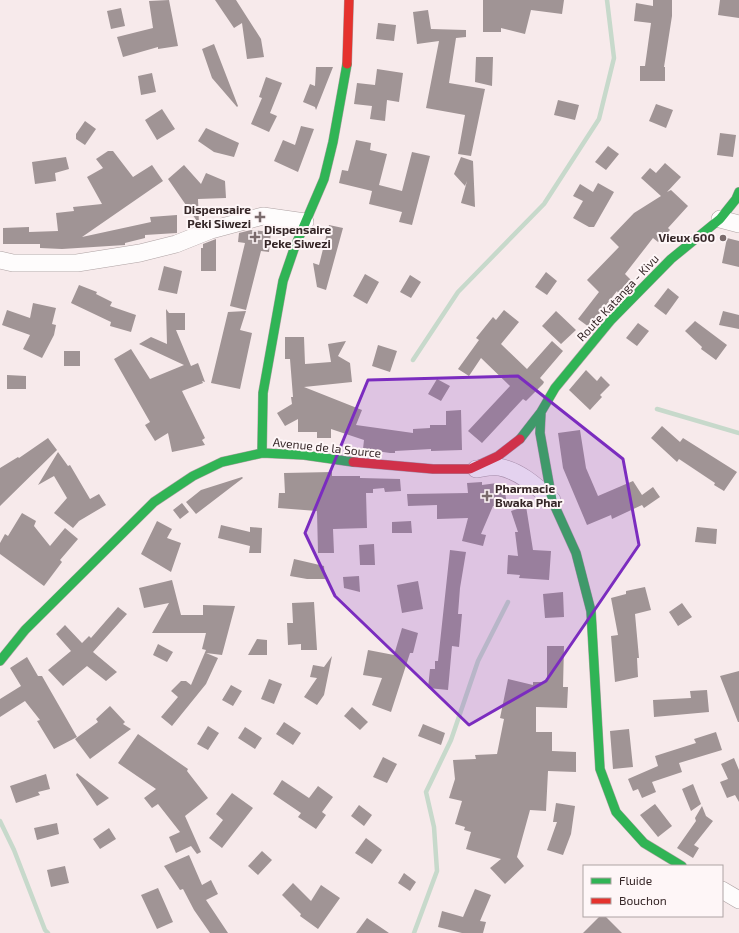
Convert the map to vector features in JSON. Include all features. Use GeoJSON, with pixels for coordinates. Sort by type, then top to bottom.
{"type":"FeatureCollection","features":[{"type":"Feature","properties":{"kind":"main road"},"geometry":{"type":"LineString","coordinates":[[262,453],[263,393],[272,336],[283,281],[305,222],[324,179],[348,62],[349,0]]}},
{"type":"Feature","properties":{"kind":"main road","name":"Route Katanga - Kivu"},"geometry":{"type":"LineString","coordinates":[[541,412],[555,388],[611,320],[671,259],[720,218],[736,199],[739,192]]}},
{"type":"Feature","properties":{"kind":"main road"},"geometry":{"type":"LineString","coordinates":[[541,412],[540,433],[552,500],[576,552],[591,611],[600,768],[616,812],[644,843],[680,865]]}},
{"type":"Feature","properties":{"kind":"main road","name":"Avenue de la Source"},"geometry":{"type":"LineString","coordinates":[[0,661],[26,630],[62,592],[154,502],[193,476],[222,462],[262,453],[304,455],[370,464],[425,469],[470,469],[498,456],[521,438],[541,412]]}},
{"type":"Feature","properties":{"kind":"street"},"geometry":{"type":"LineString","coordinates":[[0,260],[13,263],[77,264],[140,253],[176,244],[211,230],[263,216],[305,222]]}},
{"type":"Feature","properties":{"kind":"street"},"geometry":{"type":"LineString","coordinates":[[720,218],[739,224]]}},
{"type":"Feature","properties":{"kind":"street"},"geometry":{"type":"LineString","coordinates":[[470,469],[498,467],[519,474],[535,485],[552,500]]}},
{"type":"Feature","properties":{"kind":"street"},"geometry":{"type":"LineString","coordinates":[[723,891],[739,900]]}},
{"type":"Feature","properties":{"kind":"highlighted area"},"geometry":{"type":"Polygon","coordinates":[[[518,376],[623,459],[639,545],[546,681],[469,725],[335,596],[305,533],[368,380],[518,376]]]}},
{"type":"Feature","properties":{"kind":"building"},"geometry":{"type":"Polygon","coordinates":[[[169,0],[178,46],[158,49],[158,47],[123,57],[117,37],[153,28],[149,1],[169,0]]]}},
{"type":"Feature","properties":{"kind":"building"},"geometry":{"type":"Polygon","coordinates":[[[215,0],[236,0],[261,39],[264,57],[247,59],[242,23],[234,28],[215,0]]]}},
{"type":"Feature","properties":{"kind":"building"},"geometry":{"type":"Polygon","coordinates":[[[483,0],[564,0],[562,14],[531,10],[525,34],[501,28],[501,32],[483,32],[483,0]]]}},
{"type":"Feature","properties":{"kind":"building"},"geometry":{"type":"Polygon","coordinates":[[[653,0],[672,0],[672,16],[664,67],[665,81],[640,81],[640,66],[645,66],[651,23],[634,21],[636,3],[653,6],[653,0]]]}},
{"type":"Feature","properties":{"kind":"building"},"geometry":{"type":"Polygon","coordinates":[[[720,0],[739,0],[739,18],[718,15],[720,0]]]}},
{"type":"Feature","properties":{"kind":"building"},"geometry":{"type":"Polygon","coordinates":[[[121,8],[125,26],[111,29],[107,11],[121,8]]]}},
{"type":"Feature","properties":{"kind":"building"},"geometry":{"type":"Polygon","coordinates":[[[428,10],[431,29],[466,30],[466,37],[456,38],[449,83],[485,89],[471,156],[458,154],[465,115],[426,108],[439,41],[417,44],[413,12],[428,10]]]}},
{"type":"Feature","properties":{"kind":"building"},"geometry":{"type":"Polygon","coordinates":[[[378,23],[396,25],[394,41],[376,39],[378,23]]]}},
{"type":"Feature","properties":{"kind":"building"},"geometry":{"type":"Polygon","coordinates":[[[214,44],[238,106],[237,107],[212,78],[202,49],[214,44]]]}},
{"type":"Feature","properties":{"kind":"building"},"geometry":{"type":"Polygon","coordinates":[[[476,57],[493,57],[492,86],[475,82],[476,57]]]}},
{"type":"Feature","properties":{"kind":"building"},"geometry":{"type":"Polygon","coordinates":[[[316,67],[333,67],[316,110],[315,107],[303,102],[310,84],[315,86],[316,67]]]}},
{"type":"Feature","properties":{"kind":"building"},"geometry":{"type":"Polygon","coordinates":[[[377,69],[403,73],[399,102],[387,100],[385,121],[370,119],[372,106],[354,104],[357,83],[375,85],[377,69]]]}},
{"type":"Feature","properties":{"kind":"building"},"geometry":{"type":"Polygon","coordinates":[[[152,73],[156,92],[141,95],[138,76],[152,73]]]}},
{"type":"Feature","properties":{"kind":"building"},"geometry":{"type":"Polygon","coordinates":[[[266,77],[282,83],[270,113],[277,116],[269,132],[251,124],[262,98],[259,97],[266,77]]]}},
{"type":"Feature","properties":{"kind":"building"},"geometry":{"type":"Polygon","coordinates":[[[558,100],[579,105],[575,120],[554,115],[558,100]]]}},
{"type":"Feature","properties":{"kind":"building"},"geometry":{"type":"Polygon","coordinates":[[[656,104],[673,110],[666,128],[649,121],[656,104]]]}},
{"type":"Feature","properties":{"kind":"building"},"geometry":{"type":"Polygon","coordinates":[[[162,109],[175,129],[157,140],[145,120],[162,109]]]}},
{"type":"Feature","properties":{"kind":"building"},"geometry":{"type":"Polygon","coordinates":[[[85,121],[96,129],[85,145],[76,139],[76,134],[85,121]]]}},
{"type":"Feature","properties":{"kind":"building"},"geometry":{"type":"Polygon","coordinates":[[[301,126],[314,129],[298,172],[274,161],[283,140],[295,145],[301,126]]]}},
{"type":"Feature","properties":{"kind":"building"},"geometry":{"type":"Polygon","coordinates":[[[206,128],[239,143],[234,157],[214,152],[198,141],[206,128]]]}},
{"type":"Feature","properties":{"kind":"building"},"geometry":{"type":"Polygon","coordinates":[[[720,133],[736,135],[733,157],[717,155],[720,133]]]}},
{"type":"Feature","properties":{"kind":"building"},"geometry":{"type":"Polygon","coordinates":[[[356,140],[371,143],[370,150],[387,154],[379,185],[402,191],[412,152],[430,156],[412,225],[399,222],[402,212],[369,204],[372,191],[339,183],[342,170],[348,171],[356,140]]]}},
{"type":"Feature","properties":{"kind":"building"},"geometry":{"type":"Polygon","coordinates":[[[608,146],[619,154],[606,170],[595,162],[608,146]]]}},
{"type":"Feature","properties":{"kind":"building"},"geometry":{"type":"Polygon","coordinates":[[[108,151],[113,151],[133,177],[152,165],[163,181],[82,237],[151,222],[150,217],[177,215],[177,233],[145,235],[145,238],[125,243],[125,245],[62,249],[40,248],[40,244],[3,244],[3,228],[29,227],[29,232],[58,231],[56,213],[74,211],[73,207],[102,204],[87,177],[103,168],[96,159],[108,151]]]}},
{"type":"Feature","properties":{"kind":"building"},"geometry":{"type":"Polygon","coordinates":[[[66,157],[69,169],[55,173],[56,181],[35,184],[32,162],[66,157]]]}},
{"type":"Feature","properties":{"kind":"building"},"geometry":{"type":"Polygon","coordinates":[[[461,157],[473,161],[475,207],[461,203],[467,181],[465,186],[454,174],[461,157]]]}},
{"type":"Feature","properties":{"kind":"building"},"geometry":{"type":"Polygon","coordinates":[[[665,163],[681,177],[667,192],[671,190],[688,206],[668,228],[670,230],[658,242],[653,238],[625,274],[631,280],[618,293],[617,291],[589,327],[578,319],[599,292],[587,280],[619,247],[610,238],[634,213],[661,196],[641,178],[650,168],[656,173],[665,163]]]}},
{"type":"Feature","properties":{"kind":"building"},"geometry":{"type":"Polygon","coordinates":[[[184,165],[201,184],[206,173],[225,181],[226,198],[198,199],[199,224],[168,179],[184,165]]]}},
{"type":"Feature","properties":{"kind":"building"},"geometry":{"type":"Polygon","coordinates":[[[598,183],[614,192],[594,227],[589,227],[573,218],[583,201],[573,196],[580,184],[593,192],[598,183]]]}},
{"type":"Feature","properties":{"kind":"building"},"geometry":{"type":"Polygon","coordinates":[[[329,225],[343,228],[326,290],[317,287],[313,263],[319,265],[329,225]]]}},
{"type":"Feature","properties":{"kind":"building"},"geometry":{"type":"Polygon","coordinates":[[[251,230],[271,232],[269,252],[261,251],[246,310],[230,306],[245,243],[238,242],[239,233],[251,230]]]}},
{"type":"Feature","properties":{"kind":"building"},"geometry":{"type":"Polygon","coordinates":[[[727,238],[739,241],[739,267],[722,263],[727,238]]]}},
{"type":"Feature","properties":{"kind":"building"},"geometry":{"type":"Polygon","coordinates":[[[216,239],[216,271],[201,271],[201,248],[203,248],[203,244],[216,239]]]}},
{"type":"Feature","properties":{"kind":"building"},"geometry":{"type":"Polygon","coordinates":[[[164,266],[182,271],[177,294],[158,290],[164,266]]]}},
{"type":"Feature","properties":{"kind":"building"},"geometry":{"type":"Polygon","coordinates":[[[546,272],[557,281],[547,295],[535,287],[546,272]]]}},
{"type":"Feature","properties":{"kind":"building"},"geometry":{"type":"Polygon","coordinates":[[[365,274],[379,282],[367,304],[353,296],[365,274]]]}},
{"type":"Feature","properties":{"kind":"building"},"geometry":{"type":"Polygon","coordinates":[[[410,275],[421,282],[411,298],[400,292],[410,275]]]}},
{"type":"Feature","properties":{"kind":"building"},"geometry":{"type":"Polygon","coordinates":[[[79,285],[97,292],[96,294],[112,302],[110,306],[136,315],[131,332],[110,326],[111,322],[71,303],[79,285]]]}},
{"type":"Feature","properties":{"kind":"building"},"geometry":{"type":"Polygon","coordinates":[[[668,288],[679,297],[666,315],[654,306],[668,288]]]}},
{"type":"Feature","properties":{"kind":"building"},"geometry":{"type":"Polygon","coordinates":[[[33,303],[56,308],[52,324],[56,325],[54,335],[42,358],[23,349],[30,335],[2,325],[7,310],[30,318],[33,303]]]}},
{"type":"Feature","properties":{"kind":"building"},"geometry":{"type":"Polygon","coordinates":[[[166,309],[169,313],[185,313],[185,330],[176,330],[191,366],[198,363],[205,382],[202,381],[203,383],[182,391],[205,438],[202,440],[205,445],[172,452],[168,433],[155,441],[145,425],[150,422],[114,359],[131,349],[150,379],[184,365],[139,344],[151,337],[167,344],[166,309]]]}},
{"type":"Feature","properties":{"kind":"building"},"geometry":{"type":"Polygon","coordinates":[[[504,310],[519,322],[501,344],[527,369],[552,341],[563,351],[540,378],[544,382],[543,384],[526,401],[523,399],[482,443],[468,431],[510,386],[481,358],[469,376],[458,369],[479,340],[476,338],[493,317],[496,320],[504,310]]]}},
{"type":"Feature","properties":{"kind":"building"},"geometry":{"type":"Polygon","coordinates":[[[246,311],[240,330],[252,333],[240,389],[211,383],[228,312],[246,311]]]}},
{"type":"Feature","properties":{"kind":"building"},"geometry":{"type":"Polygon","coordinates":[[[556,311],[576,330],[561,344],[542,326],[556,311]]]}},
{"type":"Feature","properties":{"kind":"building"},"geometry":{"type":"Polygon","coordinates":[[[723,311],[739,315],[739,329],[719,325],[723,311]]]}},
{"type":"Feature","properties":{"kind":"building"},"geometry":{"type":"Polygon","coordinates":[[[695,321],[727,345],[716,360],[701,349],[702,347],[685,331],[695,321]]]}},
{"type":"Feature","properties":{"kind":"building"},"geometry":{"type":"Polygon","coordinates":[[[638,323],[649,331],[637,346],[626,338],[638,323]]]}},
{"type":"Feature","properties":{"kind":"building"},"geometry":{"type":"Polygon","coordinates":[[[285,337],[304,337],[305,364],[331,362],[328,344],[346,341],[338,356],[350,363],[352,382],[304,387],[362,410],[356,425],[413,433],[413,429],[430,428],[430,425],[446,425],[446,411],[461,410],[462,450],[431,451],[431,449],[395,451],[395,453],[390,453],[363,449],[364,440],[331,429],[331,438],[317,438],[317,432],[298,432],[298,419],[285,426],[277,413],[292,404],[291,397],[293,397],[290,359],[285,359],[285,337]]]}},
{"type":"Feature","properties":{"kind":"building"},"geometry":{"type":"Polygon","coordinates":[[[378,345],[397,351],[390,372],[372,366],[378,345]]]}},
{"type":"Feature","properties":{"kind":"building"},"geometry":{"type":"Polygon","coordinates":[[[64,351],[80,351],[80,366],[64,366],[64,351]]]}},
{"type":"Feature","properties":{"kind":"building"},"geometry":{"type":"Polygon","coordinates":[[[586,370],[597,381],[601,376],[610,385],[600,395],[602,397],[590,410],[569,390],[586,370]]]}},
{"type":"Feature","properties":{"kind":"building"},"geometry":{"type":"Polygon","coordinates":[[[7,375],[26,376],[26,389],[7,389],[7,375]]]}},
{"type":"Feature","properties":{"kind":"building"},"geometry":{"type":"Polygon","coordinates":[[[437,379],[450,386],[441,401],[428,394],[437,379]]]}},
{"type":"Feature","properties":{"kind":"building"},"geometry":{"type":"Polygon","coordinates":[[[662,426],[680,442],[683,438],[737,472],[724,491],[714,485],[715,483],[679,459],[677,462],[651,438],[662,426]]]}},
{"type":"Feature","properties":{"kind":"building"},"geometry":{"type":"Polygon","coordinates":[[[580,430],[586,468],[598,496],[633,481],[642,495],[653,487],[660,497],[644,508],[642,505],[612,519],[611,515],[587,525],[563,468],[558,433],[580,430]]]}},
{"type":"Feature","properties":{"kind":"building"},"geometry":{"type":"Polygon","coordinates":[[[48,438],[57,450],[0,506],[0,468],[18,457],[19,458],[48,438]]]}},
{"type":"Feature","properties":{"kind":"building"},"geometry":{"type":"Polygon","coordinates":[[[58,452],[68,466],[70,465],[90,499],[99,494],[106,505],[79,521],[73,528],[54,513],[67,498],[54,476],[38,485],[58,452]]]}},
{"type":"Feature","properties":{"kind":"building"},"geometry":{"type":"Polygon","coordinates":[[[332,472],[332,476],[360,476],[360,478],[400,479],[401,491],[385,492],[384,488],[373,489],[373,493],[366,493],[367,528],[333,529],[334,553],[318,553],[317,511],[278,508],[279,493],[285,493],[284,473],[332,472]]]}},
{"type":"Feature","properties":{"kind":"building"},"geometry":{"type":"Polygon","coordinates":[[[242,477],[243,478],[196,514],[186,502],[201,490],[242,477]]]}},
{"type":"Feature","properties":{"kind":"building"},"geometry":{"type":"Polygon","coordinates":[[[482,482],[482,485],[497,483],[498,493],[505,492],[507,505],[493,506],[481,534],[486,535],[483,546],[462,541],[468,518],[437,519],[437,505],[408,506],[407,494],[468,493],[467,483],[482,482]]]}},
{"type":"Feature","properties":{"kind":"building"},"geometry":{"type":"Polygon","coordinates":[[[182,503],[189,512],[180,519],[173,510],[182,503]]]}},
{"type":"Feature","properties":{"kind":"building"},"geometry":{"type":"Polygon","coordinates":[[[526,506],[533,550],[551,551],[549,580],[519,578],[520,575],[507,574],[508,555],[518,556],[515,532],[518,532],[511,511],[526,506]]]}},
{"type":"Feature","properties":{"kind":"building"},"geometry":{"type":"Polygon","coordinates":[[[22,513],[36,521],[34,526],[50,546],[65,528],[78,539],[60,560],[62,562],[44,586],[0,554],[0,543],[5,534],[8,536],[22,513]]]}},
{"type":"Feature","properties":{"kind":"building"},"geometry":{"type":"Polygon","coordinates":[[[157,521],[172,529],[167,538],[181,543],[171,572],[141,554],[157,521]]]}},
{"type":"Feature","properties":{"kind":"building"},"geometry":{"type":"Polygon","coordinates":[[[411,521],[412,533],[392,533],[392,522],[411,521]]]}},
{"type":"Feature","properties":{"kind":"building"},"geometry":{"type":"Polygon","coordinates":[[[221,525],[250,532],[250,527],[262,528],[261,553],[249,553],[250,546],[218,538],[221,525]]]}},
{"type":"Feature","properties":{"kind":"building"},"geometry":{"type":"Polygon","coordinates":[[[697,527],[717,529],[716,544],[695,542],[697,527]]]}},
{"type":"Feature","properties":{"kind":"building"},"geometry":{"type":"Polygon","coordinates":[[[374,544],[375,565],[360,565],[359,545],[374,544]]]}},
{"type":"Feature","properties":{"kind":"building"},"geometry":{"type":"Polygon","coordinates":[[[450,550],[466,552],[460,588],[458,614],[462,614],[459,647],[452,646],[448,690],[428,688],[430,669],[435,669],[435,661],[438,661],[450,550]]]}},
{"type":"Feature","properties":{"kind":"building"},"geometry":{"type":"Polygon","coordinates":[[[294,559],[324,566],[325,579],[307,579],[290,576],[294,559]]]}},
{"type":"Feature","properties":{"kind":"building"},"geometry":{"type":"Polygon","coordinates":[[[359,576],[360,592],[344,588],[343,577],[359,576]]]}},
{"type":"Feature","properties":{"kind":"building"},"geometry":{"type":"Polygon","coordinates":[[[172,580],[181,615],[203,615],[203,605],[235,606],[222,655],[206,653],[218,658],[206,684],[172,726],[161,717],[178,697],[171,691],[181,681],[186,681],[191,685],[206,650],[202,649],[206,633],[152,633],[169,603],[144,608],[139,588],[172,580]]]}},
{"type":"Feature","properties":{"kind":"building"},"geometry":{"type":"Polygon","coordinates":[[[418,581],[423,609],[402,613],[397,585],[418,581]]]}},
{"type":"Feature","properties":{"kind":"building"},"geometry":{"type":"Polygon","coordinates":[[[645,587],[651,610],[635,614],[639,658],[637,658],[638,677],[615,682],[611,636],[618,635],[611,598],[626,594],[626,591],[645,587]]]}},
{"type":"Feature","properties":{"kind":"building"},"geometry":{"type":"Polygon","coordinates":[[[563,592],[564,617],[545,618],[543,594],[563,592]]]}},
{"type":"Feature","properties":{"kind":"building"},"geometry":{"type":"Polygon","coordinates":[[[314,602],[317,650],[301,650],[301,644],[288,645],[287,623],[293,623],[292,603],[314,602]]]}},
{"type":"Feature","properties":{"kind":"building"},"geometry":{"type":"Polygon","coordinates":[[[682,603],[692,617],[678,626],[669,612],[682,603]]]}},
{"type":"Feature","properties":{"kind":"building"},"geometry":{"type":"Polygon","coordinates":[[[118,607],[127,614],[93,652],[117,672],[106,681],[87,666],[63,686],[48,670],[71,651],[56,634],[65,625],[82,643],[89,636],[91,638],[118,607]]]}},
{"type":"Feature","properties":{"kind":"building"},"geometry":{"type":"Polygon","coordinates":[[[402,628],[418,633],[413,653],[410,653],[391,712],[372,705],[382,678],[363,675],[368,650],[394,655],[402,628]]]}},
{"type":"Feature","properties":{"kind":"building"},"geometry":{"type":"Polygon","coordinates":[[[257,639],[267,640],[267,655],[248,655],[257,639]]]}},
{"type":"Feature","properties":{"kind":"building"},"geometry":{"type":"Polygon","coordinates":[[[158,644],[173,652],[167,662],[153,655],[158,644]]]}},
{"type":"Feature","properties":{"kind":"building"},"geometry":{"type":"Polygon","coordinates":[[[547,646],[564,646],[563,687],[568,687],[567,708],[536,707],[536,732],[552,732],[552,751],[576,752],[576,772],[548,771],[546,811],[530,810],[517,857],[524,866],[505,884],[490,868],[501,859],[466,849],[471,832],[464,830],[465,827],[455,824],[462,801],[449,798],[455,779],[453,760],[476,759],[475,755],[497,754],[504,719],[500,718],[508,679],[533,685],[533,682],[547,682],[547,646]]]}},
{"type":"Feature","properties":{"kind":"building"},"geometry":{"type":"Polygon","coordinates":[[[332,656],[324,695],[317,705],[304,697],[317,678],[310,677],[313,665],[324,667],[332,656]]]}},
{"type":"Feature","properties":{"kind":"building"},"geometry":{"type":"Polygon","coordinates":[[[27,657],[38,676],[42,676],[77,737],[54,749],[37,721],[40,720],[25,701],[0,717],[0,699],[21,686],[10,668],[27,657]]]}},
{"type":"Feature","properties":{"kind":"building"},"geometry":{"type":"Polygon","coordinates":[[[739,671],[739,722],[738,722],[720,676],[739,671]]]}},
{"type":"Feature","properties":{"kind":"building"},"geometry":{"type":"Polygon","coordinates":[[[269,679],[282,684],[274,704],[261,699],[269,679]]]}},
{"type":"Feature","properties":{"kind":"building"},"geometry":{"type":"Polygon","coordinates":[[[231,685],[242,691],[233,706],[222,700],[231,685]]]}},
{"type":"Feature","properties":{"kind":"building"},"geometry":{"type":"Polygon","coordinates":[[[707,690],[709,712],[654,717],[653,700],[691,698],[690,691],[707,690]]]}},
{"type":"Feature","properties":{"kind":"building"},"geometry":{"type":"Polygon","coordinates":[[[110,706],[125,722],[123,724],[131,729],[90,759],[75,739],[98,722],[96,719],[110,706]]]}},
{"type":"Feature","properties":{"kind":"building"},"geometry":{"type":"Polygon","coordinates":[[[352,707],[368,722],[360,730],[344,716],[352,707]]]}},
{"type":"Feature","properties":{"kind":"building"},"geometry":{"type":"Polygon","coordinates":[[[284,722],[301,733],[293,745],[276,734],[284,722]]]}},
{"type":"Feature","properties":{"kind":"building"},"geometry":{"type":"Polygon","coordinates":[[[423,724],[445,733],[441,745],[418,736],[423,724]]]}},
{"type":"Feature","properties":{"kind":"building"},"geometry":{"type":"Polygon","coordinates":[[[208,726],[219,733],[208,750],[197,744],[208,726]]]}},
{"type":"Feature","properties":{"kind":"building"},"geometry":{"type":"Polygon","coordinates":[[[245,727],[262,738],[255,749],[238,738],[245,727]]]}},
{"type":"Feature","properties":{"kind":"building"},"geometry":{"type":"Polygon","coordinates":[[[629,729],[633,767],[613,769],[610,731],[629,729]]]}},
{"type":"Feature","properties":{"kind":"building"},"geometry":{"type":"Polygon","coordinates":[[[716,732],[722,750],[679,763],[682,772],[652,782],[656,792],[642,798],[638,789],[633,791],[628,779],[658,766],[655,756],[696,743],[694,739],[716,732]]]}},
{"type":"Feature","properties":{"kind":"building"},"geometry":{"type":"Polygon","coordinates":[[[138,734],[188,769],[187,771],[208,798],[185,816],[201,852],[197,854],[191,846],[176,853],[169,837],[180,832],[158,804],[152,808],[144,798],[156,789],[118,763],[138,734]]]}},
{"type":"Feature","properties":{"kind":"building"},"geometry":{"type":"Polygon","coordinates":[[[383,757],[397,764],[387,783],[373,777],[383,757]]]}},
{"type":"Feature","properties":{"kind":"building"},"geometry":{"type":"Polygon","coordinates":[[[734,758],[739,770],[739,802],[735,795],[727,798],[720,782],[728,779],[721,764],[734,758]]]}},
{"type":"Feature","properties":{"kind":"building"},"geometry":{"type":"Polygon","coordinates":[[[77,773],[109,798],[97,806],[76,775],[77,773]]]}},
{"type":"Feature","properties":{"kind":"building"},"geometry":{"type":"Polygon","coordinates":[[[46,774],[50,789],[38,792],[40,795],[16,803],[10,786],[46,774]]]}},
{"type":"Feature","properties":{"kind":"building"},"geometry":{"type":"Polygon","coordinates":[[[282,780],[309,798],[318,786],[333,797],[322,812],[326,815],[316,829],[298,817],[301,813],[273,794],[282,780]]]}},
{"type":"Feature","properties":{"kind":"building"},"geometry":{"type":"Polygon","coordinates":[[[693,784],[701,804],[691,811],[682,789],[693,784]]]}},
{"type":"Feature","properties":{"kind":"building"},"geometry":{"type":"Polygon","coordinates":[[[232,793],[253,808],[222,848],[209,838],[223,820],[216,814],[232,793]]]}},
{"type":"Feature","properties":{"kind":"building"},"geometry":{"type":"Polygon","coordinates":[[[556,803],[575,806],[571,834],[563,855],[547,850],[557,822],[553,822],[556,803]]]}},
{"type":"Feature","properties":{"kind":"building"},"geometry":{"type":"Polygon","coordinates":[[[655,804],[672,826],[658,837],[640,815],[655,804]]]}},
{"type":"Feature","properties":{"kind":"building"},"geometry":{"type":"Polygon","coordinates":[[[359,805],[372,815],[364,826],[351,816],[359,805]]]}},
{"type":"Feature","properties":{"kind":"building"},"geometry":{"type":"Polygon","coordinates":[[[702,806],[706,816],[713,821],[694,845],[699,848],[693,858],[677,848],[696,821],[695,818],[702,806]]]}},
{"type":"Feature","properties":{"kind":"building"},"geometry":{"type":"Polygon","coordinates":[[[57,823],[59,834],[37,840],[34,828],[57,823]]]}},
{"type":"Feature","properties":{"kind":"building"},"geometry":{"type":"Polygon","coordinates":[[[109,828],[116,839],[100,849],[93,839],[109,828]]]}},
{"type":"Feature","properties":{"kind":"building"},"geometry":{"type":"Polygon","coordinates":[[[366,838],[382,850],[372,864],[355,853],[366,838]]]}},
{"type":"Feature","properties":{"kind":"building"},"geometry":{"type":"Polygon","coordinates":[[[262,851],[272,860],[258,875],[248,866],[262,851]]]}},
{"type":"Feature","properties":{"kind":"building"},"geometry":{"type":"Polygon","coordinates":[[[189,855],[202,885],[211,880],[218,894],[206,900],[228,933],[210,933],[194,910],[183,889],[180,890],[164,866],[189,855]]]}},
{"type":"Feature","properties":{"kind":"building"},"geometry":{"type":"Polygon","coordinates":[[[65,866],[69,883],[51,887],[47,870],[65,866]]]}},
{"type":"Feature","properties":{"kind":"building"},"geometry":{"type":"Polygon","coordinates":[[[404,873],[416,882],[410,891],[398,883],[404,873]]]}},
{"type":"Feature","properties":{"kind":"building"},"geometry":{"type":"Polygon","coordinates":[[[293,883],[311,901],[321,885],[340,898],[318,929],[300,916],[301,914],[282,895],[293,883]]]}},
{"type":"Feature","properties":{"kind":"building"},"geometry":{"type":"Polygon","coordinates":[[[158,888],[173,922],[157,929],[141,895],[158,888]]]}},
{"type":"Feature","properties":{"kind":"building"},"geometry":{"type":"Polygon","coordinates":[[[475,889],[491,895],[480,921],[486,922],[483,933],[462,933],[438,927],[442,911],[463,917],[475,889]]]}},
{"type":"Feature","properties":{"kind":"building"},"geometry":{"type":"Polygon","coordinates":[[[599,917],[606,917],[622,933],[583,933],[599,917]]]}},
{"type":"Feature","properties":{"kind":"building"},"geometry":{"type":"Polygon","coordinates":[[[367,918],[389,933],[356,933],[367,918]]]}},
{"type":"Feature","properties":{"kind":"waterway"},"geometry":{"type":"LineString","coordinates":[[413,360],[458,292],[544,204],[599,119],[614,58],[607,0]]}},
{"type":"Feature","properties":{"kind":"waterway"},"geometry":{"type":"LineString","coordinates":[[657,409],[739,433]]}},
{"type":"Feature","properties":{"kind":"waterway"},"geometry":{"type":"LineString","coordinates":[[414,933],[437,871],[434,827],[426,792],[451,740],[478,661],[508,602]]}},
{"type":"Feature","properties":{"kind":"waterway"},"geometry":{"type":"LineString","coordinates":[[0,821],[14,850],[45,930],[48,933]]}},
{"type":"Feature","properties":{"kind":"traffic: fast"},"geometry":{"type":"LineString","coordinates":[[262,453],[263,393],[283,281],[294,249],[324,179],[333,142],[347,64]]}},
{"type":"Feature","properties":{"kind":"traffic: fast"},"geometry":{"type":"LineString","coordinates":[[520,439],[541,412],[555,388],[611,320],[671,259],[720,219],[736,199],[739,192]]}},
{"type":"Feature","properties":{"kind":"traffic: fast"},"geometry":{"type":"LineString","coordinates":[[541,412],[540,433],[552,500],[576,553],[591,611],[600,769],[616,812],[644,843],[680,865]]}},
{"type":"Feature","properties":{"kind":"traffic: fast"},"geometry":{"type":"LineString","coordinates":[[0,661],[25,630],[154,502],[193,476],[222,462],[262,453],[304,455],[353,462]]}},
{"type":"Feature","properties":{"kind":"traffic: jam"},"geometry":{"type":"LineString","coordinates":[[347,64],[349,0]]}},
{"type":"Feature","properties":{"kind":"traffic: jam"},"geometry":{"type":"LineString","coordinates":[[353,462],[433,469],[470,469],[498,456],[520,439]]}},
{"type":"Feature","properties":{"kind":"place","name":"Dispensaire Peki Siwezi"},"geometry":{"type":"Point","coordinates":[260,217]}},
{"type":"Feature","properties":{"kind":"place","name":"Dispensaire Peke Siwezi"},"geometry":{"type":"Point","coordinates":[255,237]}},
{"type":"Feature","properties":{"kind":"place","name":"Vieux 600"},"geometry":{"type":"Point","coordinates":[723,238]}},
{"type":"Feature","properties":{"kind":"place","name":"Pharmacie Bwaka Phar"},"geometry":{"type":"Point","coordinates":[487,496]}}]}
